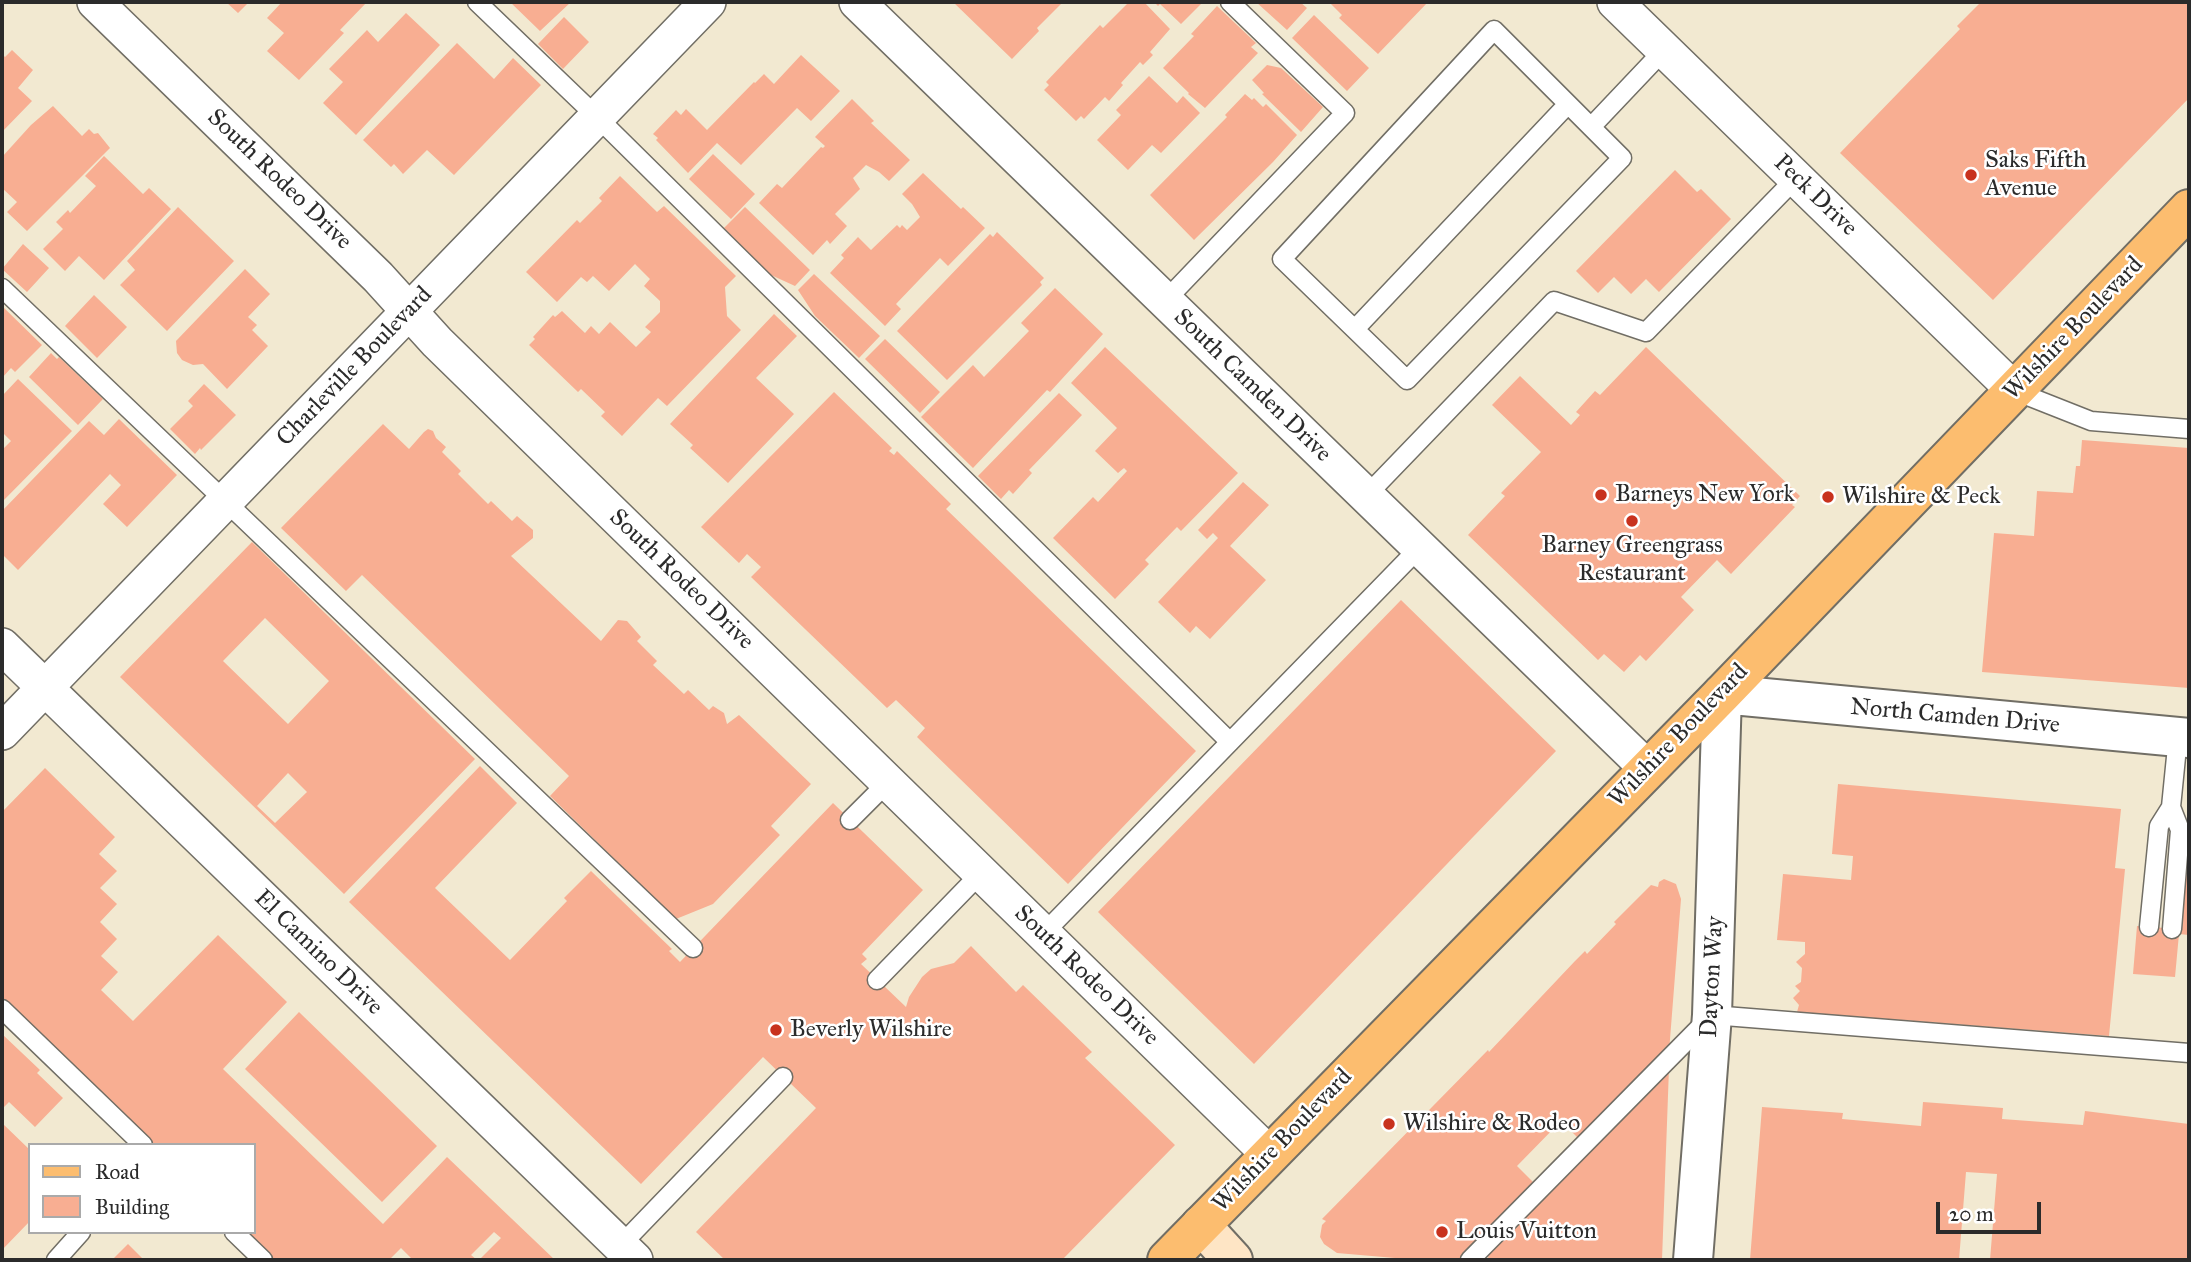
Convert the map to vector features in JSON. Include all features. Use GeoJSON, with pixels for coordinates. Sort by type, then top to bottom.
{"type":"FeatureCollection","features":[{"type":"Feature","properties":{"kind":"main road","name":"Wilshire Boulevard"},"geometry":{"type":"LineString","coordinates":[[1167,1260],[1722,694],[2189,209]]}},
{"type":"Feature","properties":{"kind":"main road"},"geometry":{"type":"LineString","coordinates":[[1201,1225],[1233,1260]]}},
{"type":"Feature","properties":{"kind":"street","name":"South Rodeo Drive"},"geometry":{"type":"LineString","coordinates":[[95,2],[378,277],[437,342],[1270,1155]]}},
{"type":"Feature","properties":{"kind":"street","name":"Charleville Boulevard"},"geometry":{"type":"LineString","coordinates":[[2,732],[708,2]]}},
{"type":"Feature","properties":{"kind":"street","name":"South Camden Drive"},"geometry":{"type":"LineString","coordinates":[[857,2],[1648,769]]}},
{"type":"Feature","properties":{"kind":"street","name":"Peck Drive"},"geometry":{"type":"LineString","coordinates":[[1617,3],[2015,391]]}},
{"type":"Feature","properties":{"kind":"street","name":"El Camino Drive"},"geometry":{"type":"LineString","coordinates":[[2,646],[628,1253]]}},
{"type":"Feature","properties":{"kind":"street","name":"North Camden Drive"},"geometry":{"type":"LineString","coordinates":[[1722,694],[2184,738]]}},
{"type":"Feature","properties":{"kind":"street","name":"Dayton Way"},"geometry":{"type":"LineString","coordinates":[[1693,1260],[1712,1016],[1722,694]]}},
{"type":"Feature","properties":{"kind":"lane"},"geometry":{"type":"LineString","coordinates":[[477,2],[1230,742]]}},
{"type":"Feature","properties":{"kind":"lane"},"geometry":{"type":"LineString","coordinates":[[1165,301],[1345,114],[1230,2]]}},
{"type":"Feature","properties":{"kind":"lane"},"geometry":{"type":"LineString","coordinates":[[1494,30],[1591,127],[1622,158],[1408,380],[1282,259],[1494,30]]}},
{"type":"Feature","properties":{"kind":"lane"},"geometry":{"type":"LineString","coordinates":[[1591,127],[1664,50]]}},
{"type":"Feature","properties":{"kind":"lane"},"geometry":{"type":"LineString","coordinates":[[1355,329],[1568,104]]}},
{"type":"Feature","properties":{"kind":"lane"},"geometry":{"type":"LineString","coordinates":[[1366,496],[1554,300],[1647,332],[1796,178]]}},
{"type":"Feature","properties":{"kind":"lane"},"geometry":{"type":"LineString","coordinates":[[2,288],[224,503],[693,948]]}},
{"type":"Feature","properties":{"kind":"lane"},"geometry":{"type":"LineString","coordinates":[[2015,391],[2091,421],[2189,429]]}},
{"type":"Feature","properties":{"kind":"lane"},"geometry":{"type":"LineString","coordinates":[[1043,934],[1420,547]]}},
{"type":"Feature","properties":{"kind":"lane"},"geometry":{"type":"LineString","coordinates":[[2149,927],[2159,826],[2171,807],[2184,738]]}},
{"type":"Feature","properties":{"kind":"lane"},"geometry":{"type":"LineString","coordinates":[[850,820],[888,782]]}},
{"type":"Feature","properties":{"kind":"lane"},"geometry":{"type":"LineString","coordinates":[[2171,807],[2180,830],[2172,929]]}},
{"type":"Feature","properties":{"kind":"lane"},"geometry":{"type":"LineString","coordinates":[[877,979],[981,873]]}},
{"type":"Feature","properties":{"kind":"lane"},"geometry":{"type":"LineString","coordinates":[[2,1009],[124,1136]]}},
{"type":"Feature","properties":{"kind":"lane"},"geometry":{"type":"LineString","coordinates":[[1471,1260],[1712,1016],[2189,1053]]}},
{"type":"Feature","properties":{"kind":"lane"},"geometry":{"type":"LineString","coordinates":[[628,1253],[783,1077]]}},
{"type":"Feature","properties":{"kind":"lane"},"geometry":{"type":"LineString","coordinates":[[56,1260],[79,1234]]}},
{"type":"Feature","properties":{"kind":"lane"},"geometry":{"type":"LineString","coordinates":[[236,1234],[263,1260]]}},
{"type":"Feature","properties":{"kind":"building"},"geometry":{"type":"Polygon","coordinates":[[[226,2],[249,2],[238,13],[226,2]]]}},
{"type":"Feature","properties":{"kind":"building"},"geometry":{"type":"Polygon","coordinates":[[[282,2],[367,2],[340,30],[344,33],[299,80],[267,51],[284,33],[267,18],[282,2]]]}},
{"type":"Feature","properties":{"kind":"building"},"geometry":{"type":"Polygon","coordinates":[[[510,2],[571,2],[540,31],[510,2]]]}},
{"type":"Feature","properties":{"kind":"building"},"geometry":{"type":"Polygon","coordinates":[[[953,2],[1063,2],[1012,59],[953,2]]]}},
{"type":"Feature","properties":{"kind":"building"},"geometry":{"type":"Polygon","coordinates":[[[1129,2],[1144,2],[1170,29],[1150,52],[1153,55],[1143,65],[1140,62],[1109,101],[1105,97],[1084,119],[1081,116],[1076,121],[1044,90],[1049,85],[1046,82],[1100,25],[1103,28],[1129,2]]]}},
{"type":"Feature","properties":{"kind":"building"},"geometry":{"type":"Polygon","coordinates":[[[1154,2],[1203,2],[1181,24],[1160,4],[1158,6],[1154,2]]]}},
{"type":"Feature","properties":{"kind":"building"},"geometry":{"type":"Polygon","coordinates":[[[1256,2],[1300,2],[1307,8],[1287,30],[1256,2]]]}},
{"type":"Feature","properties":{"kind":"building"},"geometry":{"type":"Polygon","coordinates":[[[1329,2],[1428,2],[1378,54],[1339,18],[1342,15],[1329,2]]]}},
{"type":"Feature","properties":{"kind":"building"},"geometry":{"type":"Polygon","coordinates":[[[1981,2],[2189,2],[2189,98],[1993,300],[1840,153],[1960,29],[1957,26],[1981,2]]]}},
{"type":"Feature","properties":{"kind":"building"},"geometry":{"type":"Polygon","coordinates":[[[1217,6],[1256,43],[1251,47],[1258,53],[1205,108],[1163,68],[1194,36],[1191,34],[1217,6]]]}},
{"type":"Feature","properties":{"kind":"building"},"geometry":{"type":"Polygon","coordinates":[[[406,13],[440,45],[356,135],[323,103],[343,82],[329,69],[367,30],[378,42],[406,13]]]}},
{"type":"Feature","properties":{"kind":"building"},"geometry":{"type":"Polygon","coordinates":[[[1314,15],[1369,68],[1347,91],[1292,38],[1314,15]]]}},
{"type":"Feature","properties":{"kind":"building"},"geometry":{"type":"Polygon","coordinates":[[[564,17],[589,42],[563,69],[538,44],[564,17]]]}},
{"type":"Feature","properties":{"kind":"building"},"geometry":{"type":"Polygon","coordinates":[[[457,43],[494,79],[513,58],[541,85],[454,175],[427,150],[403,174],[394,164],[391,167],[363,140],[457,43]]]}},
{"type":"Feature","properties":{"kind":"building"},"geometry":{"type":"Polygon","coordinates":[[[12,50],[33,70],[18,88],[32,101],[2,132],[2,54],[5,57],[12,50]]]}},
{"type":"Feature","properties":{"kind":"building"},"geometry":{"type":"Polygon","coordinates":[[[801,55],[840,91],[811,121],[797,108],[741,165],[717,143],[688,173],[656,140],[658,138],[653,134],[676,110],[681,115],[686,109],[707,130],[764,74],[774,84],[801,55]]]}},
{"type":"Feature","properties":{"kind":"building"},"geometry":{"type":"Polygon","coordinates":[[[1267,65],[1281,68],[1323,107],[1301,132],[1262,94],[1264,93],[1252,80],[1267,65]]]}},
{"type":"Feature","properties":{"kind":"building"},"geometry":{"type":"Polygon","coordinates":[[[1149,76],[1177,103],[1183,96],[1200,113],[1161,153],[1152,145],[1128,170],[1097,140],[1121,115],[1116,110],[1149,76]]]}},
{"type":"Feature","properties":{"kind":"building"},"geometry":{"type":"Polygon","coordinates":[[[1245,94],[1263,107],[1266,104],[1297,135],[1194,240],[1150,195],[1227,117],[1225,115],[1245,94]]]}},
{"type":"Feature","properties":{"kind":"building"},"geometry":{"type":"Polygon","coordinates":[[[852,99],[874,121],[871,123],[910,160],[889,181],[866,165],[853,178],[860,189],[835,214],[847,226],[830,244],[827,240],[813,255],[759,203],[777,184],[782,188],[825,146],[815,137],[852,99]]]}},
{"type":"Feature","properties":{"kind":"building"},"geometry":{"type":"Polygon","coordinates":[[[53,106],[82,136],[89,129],[94,134],[98,133],[110,148],[27,231],[7,212],[17,202],[2,188],[2,157],[31,125],[53,106]]]}},
{"type":"Feature","properties":{"kind":"building"},"geometry":{"type":"Polygon","coordinates":[[[713,154],[755,194],[731,219],[689,179],[713,154]]]}},
{"type":"Feature","properties":{"kind":"building"},"geometry":{"type":"Polygon","coordinates":[[[104,156],[143,194],[149,188],[171,209],[104,280],[79,256],[65,271],[43,249],[63,229],[56,222],[68,210],[70,213],[96,186],[85,176],[104,156]]]}},
{"type":"Feature","properties":{"kind":"building"},"geometry":{"type":"Polygon","coordinates":[[[1675,170],[1697,192],[1701,189],[1731,219],[1659,292],[1646,279],[1631,294],[1614,277],[1598,293],[1576,271],[1675,170]]]}},
{"type":"Feature","properties":{"kind":"building"},"geometry":{"type":"Polygon","coordinates":[[[923,173],[985,228],[948,266],[940,258],[896,304],[901,309],[885,326],[830,273],[844,258],[841,255],[858,237],[871,250],[897,225],[900,228],[902,225],[907,230],[920,217],[902,194],[923,173]]]}},
{"type":"Feature","properties":{"kind":"building"},"geometry":{"type":"Polygon","coordinates":[[[620,176],[657,212],[664,206],[736,276],[725,287],[727,316],[741,330],[667,406],[658,398],[622,436],[601,416],[605,412],[581,389],[578,392],[529,345],[553,315],[555,317],[562,311],[585,333],[591,326],[599,334],[610,322],[636,347],[651,332],[645,327],[660,312],[660,301],[644,286],[650,279],[635,264],[609,291],[593,276],[587,282],[581,277],[557,302],[526,272],[577,220],[580,223],[602,201],[599,198],[620,176]]]}},
{"type":"Feature","properties":{"kind":"building"},"geometry":{"type":"Polygon","coordinates":[[[178,207],[234,261],[167,331],[120,285],[135,270],[127,261],[178,207]]]}},
{"type":"Feature","properties":{"kind":"building"},"geometry":{"type":"Polygon","coordinates":[[[745,207],[810,270],[795,286],[771,275],[724,228],[745,207]]]}},
{"type":"Feature","properties":{"kind":"building"},"geometry":{"type":"Polygon","coordinates":[[[997,232],[1044,278],[1040,282],[1042,285],[947,380],[897,331],[990,234],[993,237],[997,232]]]}},
{"type":"Feature","properties":{"kind":"building"},"geometry":{"type":"Polygon","coordinates":[[[23,244],[49,268],[27,292],[2,269],[23,244]]]}},
{"type":"Feature","properties":{"kind":"building"},"geometry":{"type":"Polygon","coordinates":[[[245,269],[270,294],[248,317],[257,325],[252,330],[268,346],[227,389],[203,364],[193,365],[182,360],[177,353],[176,341],[245,269]]]}},
{"type":"Feature","properties":{"kind":"building"},"geometry":{"type":"Polygon","coordinates":[[[814,274],[880,336],[859,358],[815,316],[798,290],[814,274]]]}},
{"type":"Feature","properties":{"kind":"building"},"geometry":{"type":"Polygon","coordinates":[[[1055,288],[1103,334],[1050,392],[1047,390],[973,468],[921,417],[973,365],[984,377],[1029,331],[1021,323],[1055,288]]]}},
{"type":"Feature","properties":{"kind":"building"},"geometry":{"type":"Polygon","coordinates":[[[94,295],[127,327],[97,358],[65,326],[94,295]]]}},
{"type":"Feature","properties":{"kind":"building"},"geometry":{"type":"Polygon","coordinates":[[[2,306],[42,345],[15,372],[11,368],[2,378],[2,306]]]}},
{"type":"Feature","properties":{"kind":"building"},"geometry":{"type":"Polygon","coordinates":[[[774,314],[797,336],[756,378],[794,414],[728,483],[690,448],[693,445],[670,424],[774,314]]]}},
{"type":"Feature","properties":{"kind":"building"},"geometry":{"type":"Polygon","coordinates":[[[885,339],[940,392],[920,413],[865,359],[885,339]]]}},
{"type":"Feature","properties":{"kind":"building"},"geometry":{"type":"Polygon","coordinates":[[[1105,347],[1238,473],[1181,531],[1177,527],[1145,560],[1149,564],[1115,599],[1053,538],[1093,497],[1098,502],[1127,471],[1124,468],[1118,473],[1095,451],[1117,428],[1071,383],[1105,347]]]}},
{"type":"Feature","properties":{"kind":"building","name":"Barney Greengrass Restaurant"},"geometry":{"type":"Polygon","coordinates":[[[1646,347],[1800,496],[1792,505],[1795,507],[1731,574],[1717,560],[1681,597],[1694,610],[1646,661],[1640,655],[1624,672],[1604,654],[1598,660],[1468,535],[1505,496],[1501,493],[1541,452],[1492,405],[1520,376],[1571,425],[1580,415],[1576,412],[1595,391],[1600,395],[1646,347]]]}},
{"type":"Feature","properties":{"kind":"building"},"geometry":{"type":"Polygon","coordinates":[[[51,353],[57,359],[59,357],[103,399],[78,425],[29,377],[51,353]]]}},
{"type":"Feature","properties":{"kind":"building"},"geometry":{"type":"Polygon","coordinates":[[[18,379],[72,431],[2,502],[2,446],[4,448],[11,441],[2,432],[2,396],[18,379]]]}},
{"type":"Feature","properties":{"kind":"building"},"geometry":{"type":"Polygon","coordinates":[[[204,384],[236,415],[195,454],[170,429],[193,406],[188,401],[204,384]]]}},
{"type":"Feature","properties":{"kind":"building"},"geometry":{"type":"Polygon","coordinates":[[[834,392],[892,448],[889,451],[894,455],[897,451],[951,504],[946,509],[1196,751],[1068,884],[917,737],[925,728],[896,700],[887,708],[751,577],[761,567],[747,554],[739,563],[701,527],[834,392]]]}},
{"type":"Feature","properties":{"kind":"building"},"geometry":{"type":"Polygon","coordinates":[[[1059,393],[1082,415],[1029,470],[1032,473],[1013,494],[1009,490],[1001,499],[978,476],[1059,393]]]}},
{"type":"Feature","properties":{"kind":"building"},"geometry":{"type":"Polygon","coordinates":[[[119,419],[177,475],[127,527],[103,504],[121,485],[110,474],[18,570],[2,554],[2,511],[89,421],[104,435],[119,419]]]}},
{"type":"Feature","properties":{"kind":"building"},"geometry":{"type":"Polygon","coordinates":[[[383,424],[409,449],[428,429],[433,431],[446,447],[442,452],[461,471],[458,474],[488,504],[491,501],[512,521],[517,516],[533,530],[533,538],[511,556],[601,641],[618,620],[627,621],[641,637],[637,641],[657,661],[653,665],[684,694],[688,690],[709,710],[713,706],[724,713],[727,724],[739,715],[811,784],[771,826],[780,835],[713,904],[676,919],[550,796],[569,776],[362,575],[346,591],[281,528],[383,424]]]}},
{"type":"Feature","properties":{"kind":"building"},"geometry":{"type":"Polygon","coordinates":[[[2082,440],[2189,448],[2189,688],[1982,672],[1994,533],[2034,536],[2037,491],[2073,493],[2076,466],[2080,466],[2082,440]]]}},
{"type":"Feature","properties":{"kind":"building"},"geometry":{"type":"Polygon","coordinates":[[[1243,482],[1269,505],[1230,546],[1266,580],[1210,639],[1196,626],[1190,633],[1158,602],[1218,538],[1213,533],[1207,539],[1198,530],[1243,482]]]}},
{"type":"Feature","properties":{"kind":"building"},"geometry":{"type":"Polygon","coordinates":[[[252,542],[475,759],[344,894],[120,677],[252,542]],[[265,618],[223,661],[288,724],[329,681],[265,618]],[[288,773],[257,806],[275,823],[307,792],[288,773]]]}},
{"type":"Feature","properties":{"kind":"building"},"geometry":{"type":"Polygon","coordinates":[[[1401,600],[1556,751],[1254,1064],[1098,912],[1401,600]]]}},
{"type":"Feature","properties":{"kind":"building","name":"Beverly Wilshire"},"geometry":{"type":"Polygon","coordinates":[[[480,766],[517,803],[435,888],[510,960],[567,901],[564,898],[591,871],[672,949],[669,951],[680,962],[833,803],[923,890],[862,954],[867,959],[861,964],[906,1007],[922,977],[931,969],[954,963],[971,946],[1016,992],[1023,985],[1092,1052],[1085,1058],[1175,1145],[1062,1260],[725,1260],[696,1232],[816,1108],[763,1057],[641,1184],[349,902],[480,766]]]}},
{"type":"Feature","properties":{"kind":"building"},"geometry":{"type":"Polygon","coordinates":[[[45,768],[115,837],[99,854],[117,871],[100,888],[117,904],[100,922],[117,939],[101,956],[118,972],[101,990],[133,1021],[218,935],[287,1002],[223,1069],[383,1224],[447,1157],[555,1260],[479,1260],[501,1238],[494,1232],[471,1255],[477,1260],[413,1260],[401,1248],[389,1260],[271,1260],[244,1234],[256,1234],[256,1143],[147,1143],[2,1000],[2,812],[45,768]]]}},
{"type":"Feature","properties":{"kind":"building"},"geometry":{"type":"Polygon","coordinates":[[[1838,784],[2121,809],[2115,868],[2125,869],[2109,1036],[1797,1012],[1799,1005],[1793,998],[1800,991],[1795,986],[1801,982],[1802,968],[1796,962],[1805,954],[1805,942],[1777,940],[1783,874],[1851,880],[1853,856],[1832,854],[1838,784]]]}},
{"type":"Feature","properties":{"kind":"building"},"geometry":{"type":"Polygon","coordinates":[[[2187,823],[2189,935],[2179,934],[2175,977],[2133,974],[2137,926],[2179,929],[2187,823]]]}},
{"type":"Feature","properties":{"kind":"building"},"geometry":{"type":"Polygon","coordinates":[[[1664,879],[1676,884],[1681,899],[1669,1052],[1581,1141],[1561,1121],[1517,1166],[1537,1186],[1491,1234],[1487,1230],[1459,1260],[1418,1260],[1337,1253],[1324,1244],[1320,1237],[1322,1225],[1326,1221],[1322,1219],[1488,1050],[1489,1052],[1585,951],[1587,954],[1651,885],[1658,887],[1659,882],[1664,879]]]}},
{"type":"Feature","properties":{"kind":"building"},"geometry":{"type":"Polygon","coordinates":[[[299,1012],[437,1146],[382,1202],[245,1069],[299,1012]]]}},
{"type":"Feature","properties":{"kind":"building"},"geometry":{"type":"Polygon","coordinates":[[[2,1034],[40,1070],[37,1073],[63,1098],[35,1127],[9,1102],[2,1109],[2,1034]]]}},
{"type":"Feature","properties":{"kind":"building"},"geometry":{"type":"Polygon","coordinates":[[[1669,1068],[1662,1260],[1488,1260],[1489,1243],[1669,1068]]]}},
{"type":"Feature","properties":{"kind":"building"},"geometry":{"type":"Polygon","coordinates":[[[1923,1102],[2003,1108],[2002,1119],[2083,1125],[2085,1111],[2189,1124],[2189,1260],[1990,1260],[1997,1174],[1966,1172],[1959,1260],[1750,1260],[1762,1107],[1843,1113],[1842,1119],[1921,1126],[1923,1102]]]}},
{"type":"Feature","properties":{"kind":"building"},"geometry":{"type":"Polygon","coordinates":[[[2,1123],[28,1148],[28,1223],[2,1250],[2,1123]]]}},
{"type":"Feature","properties":{"kind":"building"},"geometry":{"type":"Polygon","coordinates":[[[128,1244],[144,1260],[112,1260],[128,1244]]]}},
{"type":"Feature","properties":{"kind":"place","name":"Saks Fifth Avenue"},"geometry":{"type":"Point","coordinates":[1971,175]}},
{"type":"Feature","properties":{"kind":"place","name":"Barneys New York"},"geometry":{"type":"Point","coordinates":[1601,495]}},
{"type":"Feature","properties":{"kind":"place","name":"Wilshire & Peck"},"geometry":{"type":"Point","coordinates":[1828,497]}},
{"type":"Feature","properties":{"kind":"place","name":"Barney Greengrass Restaurant"},"geometry":{"type":"Point","coordinates":[1632,521]}},
{"type":"Feature","properties":{"kind":"place","name":"Beverly Wilshire"},"geometry":{"type":"Point","coordinates":[776,1030]}},
{"type":"Feature","properties":{"kind":"place","name":"Wilshire & Rodeo"},"geometry":{"type":"Point","coordinates":[1389,1124]}},
{"type":"Feature","properties":{"kind":"place","name":"Louis Vuitton"},"geometry":{"type":"Point","coordinates":[1442,1232]}}]}
